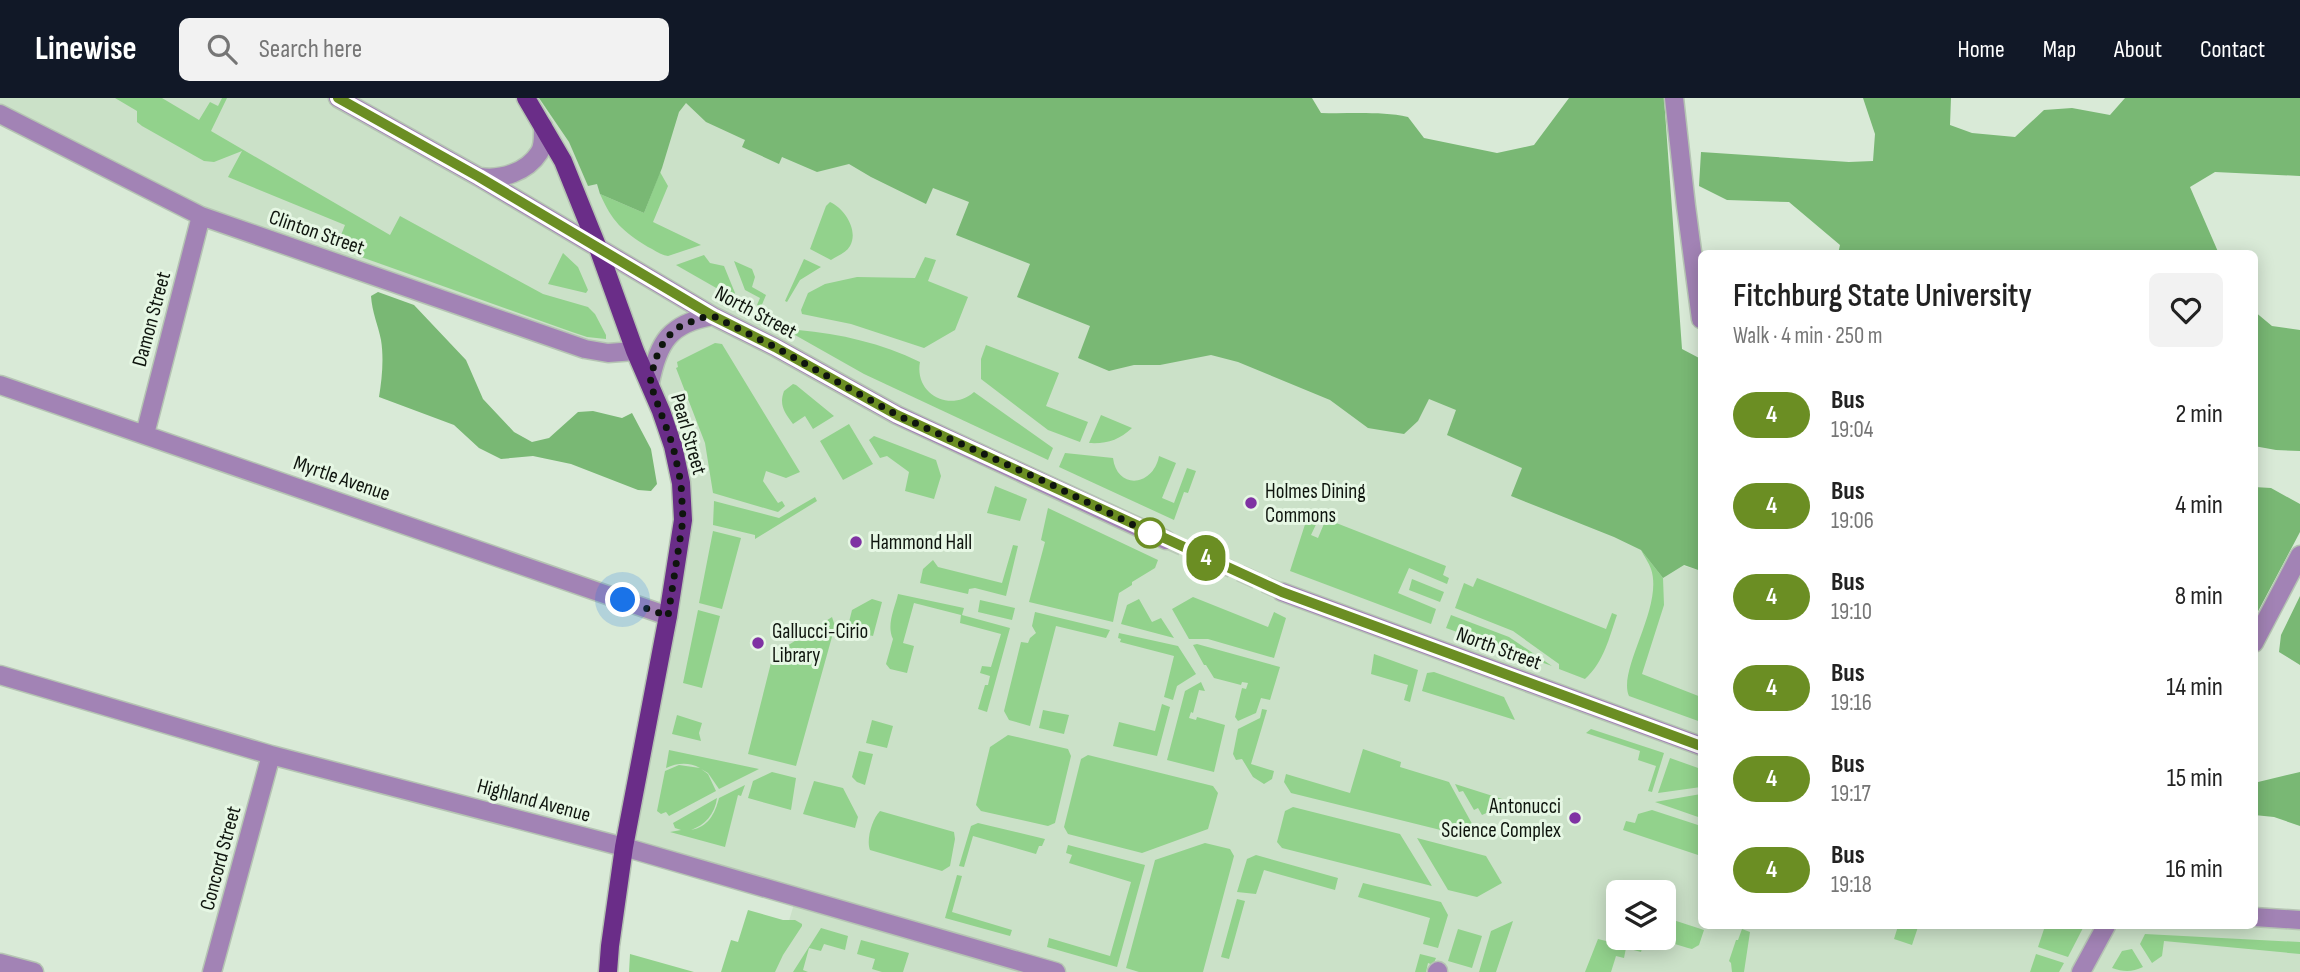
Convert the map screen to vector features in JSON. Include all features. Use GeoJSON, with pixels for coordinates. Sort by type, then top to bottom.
{"type":"FeatureCollection","features":[{"type":"Feature","properties":{"kind":"main road","name":"Pearl Street"},"geometry":{"type":"LineString","coordinates":[[527,98],[563,161],[598,248],[673,446],[681,483],[683,520],[668,616],[624,847],[608,972]]}},
{"type":"Feature","properties":{"kind":"street","name":"North Street"},"geometry":{"type":"LineString","coordinates":[[338,98],[479,177],[713,316],[897,415],[1166,540]]}},
{"type":"Feature","properties":{"kind":"street"},"geometry":{"type":"LineString","coordinates":[[1674,98],[1698,296]]}},
{"type":"Feature","properties":{"kind":"street","name":"Clinton Street"},"geometry":{"type":"LineString","coordinates":[[0,114],[201,216],[585,349],[608,353],[635,351]]}},
{"type":"Feature","properties":{"kind":"street"},"geometry":{"type":"LineString","coordinates":[[479,177],[504,177],[531,161],[540,153],[543,126]]}},
{"type":"Feature","properties":{"kind":"street","name":"Damon Street"},"geometry":{"type":"LineString","coordinates":[[145,434],[201,216]]}},
{"type":"Feature","properties":{"kind":"street"},"geometry":{"type":"LineString","coordinates":[[650,383],[655,360],[665,339],[679,327],[713,316]]}},
{"type":"Feature","properties":{"kind":"street","name":"Myrtle Avenue"},"geometry":{"type":"LineString","coordinates":[[0,385],[668,616]]}},
{"type":"Feature","properties":{"kind":"street"},"geometry":{"type":"LineString","coordinates":[[2258,635],[2300,555]]}},
{"type":"Feature","properties":{"kind":"street","name":"North Street"},"geometry":{"type":"LineString","coordinates":[[1282,592],[1698,745]]}},
{"type":"Feature","properties":{"kind":"street","name":"Highland Avenue"},"geometry":{"type":"LineString","coordinates":[[0,675],[271,755],[624,847],[1056,972]]}},
{"type":"Feature","properties":{"kind":"street","name":"Concord Street"},"geometry":{"type":"LineString","coordinates":[[212,972],[271,755]]}},
{"type":"Feature","properties":{"kind":"street"},"geometry":{"type":"LineString","coordinates":[[2258,918],[2300,920]]}},
{"type":"Feature","properties":{"kind":"street"},"geometry":{"type":"LineString","coordinates":[[2081,972],[2104,929]]}},
{"type":"Feature","properties":{"kind":"street"},"geometry":{"type":"LineString","coordinates":[[0,962],[34,972]]}},
{"type":"Feature","properties":{"kind":"shaded area"},"geometry":{"type":"Polygon","coordinates":[[[0,98],[521,98],[528,101],[538,98],[869,98],[1698,455],[1698,475],[1684,566],[1698,570],[1698,929],[2258,929],[2258,925],[2300,920],[2300,972],[774,972],[796,897],[624,847],[681,483],[635,351],[608,353],[201,216],[0,114],[0,98]]]}},
{"type":"Feature","properties":{"kind":"green space"},"geometry":{"type":"Polygon","coordinates":[[[115,98],[162,98],[199,120],[210,102],[218,106],[222,98],[227,98],[211,131],[390,235],[400,216],[543,294],[588,307],[595,314],[606,339],[572,332],[336,248],[345,225],[228,177],[242,151],[214,162],[204,161],[142,126],[137,122],[137,111],[115,98]]]}},
{"type":"Feature","properties":{"kind":"green space"},"geometry":{"type":"Polygon","coordinates":[[[539,98],[1312,98],[1321,113],[1376,113],[1408,117],[1424,138],[1497,153],[1534,145],[1569,98],[1664,98],[1682,349],[1698,357],[1698,570],[1684,565],[1663,578],[1641,550],[1511,496],[1522,468],[1447,435],[1456,410],[1429,399],[1418,421],[1404,434],[1368,428],[1330,400],[1238,362],[1211,355],[1109,371],[1078,358],[1090,326],[1017,297],[1030,264],[956,235],[969,202],[933,188],[926,204],[849,164],[817,172],[782,157],[779,164],[742,147],[745,140],[706,122],[686,103],[679,112],[662,168],[644,213],[600,194],[597,184],[588,186],[569,142],[539,98]]]}},
{"type":"Feature","properties":{"kind":"green space"},"geometry":{"type":"Polygon","coordinates":[[[1863,98],[1951,98],[1950,125],[1972,133],[2015,137],[2044,110],[2072,108],[2110,115],[2125,98],[2300,98],[2300,176],[2215,172],[2190,187],[2217,250],[1839,250],[1840,245],[1789,202],[1727,200],[1699,186],[1701,152],[1849,162],[1873,161],[1875,134],[1863,98]]]}},
{"type":"Feature","properties":{"kind":"green space"},"geometry":{"type":"Polygon","coordinates":[[[660,172],[668,186],[653,222],[701,245],[668,256],[631,236],[614,218],[600,194],[644,213],[660,172]]]}},
{"type":"Feature","properties":{"kind":"green space"},"geometry":{"type":"Polygon","coordinates":[[[830,202],[845,214],[853,233],[850,246],[831,260],[810,249],[826,206],[830,202]]]}},
{"type":"Feature","properties":{"kind":"green space"},"geometry":{"type":"Polygon","coordinates":[[[563,253],[578,267],[588,290],[586,293],[548,284],[563,253]]]}},
{"type":"Feature","properties":{"kind":"green space"},"geometry":{"type":"Polygon","coordinates":[[[704,255],[710,263],[724,266],[735,293],[732,297],[676,265],[704,255]]]}},
{"type":"Feature","properties":{"kind":"green space"},"geometry":{"type":"Polygon","coordinates":[[[925,257],[936,260],[928,281],[968,297],[955,330],[924,348],[851,324],[802,314],[808,293],[825,284],[857,277],[915,278],[925,257]]]}},
{"type":"Feature","properties":{"kind":"green space"},"geometry":{"type":"Polygon","coordinates":[[[804,259],[821,267],[800,280],[787,302],[785,301],[804,259]]]}},
{"type":"Feature","properties":{"kind":"green space"},"geometry":{"type":"Polygon","coordinates":[[[734,261],[752,269],[755,277],[752,287],[766,295],[761,307],[757,305],[760,298],[745,290],[734,261]]]}},
{"type":"Feature","properties":{"kind":"green space"},"geometry":{"type":"Polygon","coordinates":[[[378,292],[414,305],[466,360],[483,399],[514,432],[532,442],[549,438],[578,412],[593,411],[622,418],[632,413],[651,449],[657,484],[651,491],[638,490],[571,464],[533,456],[501,459],[479,448],[454,425],[379,397],[382,347],[371,296],[378,292]]]}},
{"type":"Feature","properties":{"kind":"green space"},"geometry":{"type":"Polygon","coordinates":[[[2258,314],[2272,326],[2300,330],[2300,451],[2258,447],[2258,314]]]}},
{"type":"Feature","properties":{"kind":"green space"},"geometry":{"type":"Polygon","coordinates":[[[798,330],[860,340],[920,362],[920,373],[928,391],[936,397],[955,401],[974,392],[1053,448],[1048,460],[864,374],[795,335],[798,330]]]}},
{"type":"Feature","properties":{"kind":"green space"},"geometry":{"type":"Polygon","coordinates":[[[715,343],[722,344],[800,472],[786,478],[766,471],[763,481],[778,503],[782,501],[785,506],[778,512],[713,493],[705,443],[676,368],[677,362],[715,343]]]}},
{"type":"Feature","properties":{"kind":"green space"},"geometry":{"type":"Polygon","coordinates":[[[986,345],[1059,373],[1046,406],[1088,422],[1080,442],[1048,430],[981,379],[981,359],[986,345]]]}},
{"type":"Feature","properties":{"kind":"green space"},"geometry":{"type":"Polygon","coordinates":[[[793,384],[834,416],[813,429],[805,416],[793,424],[785,412],[782,400],[784,391],[793,384]]]}},
{"type":"Feature","properties":{"kind":"green space"},"geometry":{"type":"Polygon","coordinates":[[[1101,415],[1132,428],[1112,440],[1089,443],[1101,415]]]}},
{"type":"Feature","properties":{"kind":"green space"},"geometry":{"type":"Polygon","coordinates":[[[849,424],[873,464],[843,480],[820,441],[849,424]]]}},
{"type":"Feature","properties":{"kind":"green space"},"geometry":{"type":"Polygon","coordinates":[[[874,436],[936,460],[941,476],[934,499],[905,491],[909,472],[887,456],[880,458],[869,440],[874,436]]]}},
{"type":"Feature","properties":{"kind":"green space"},"geometry":{"type":"Polygon","coordinates":[[[1065,453],[1113,458],[1121,476],[1135,481],[1150,474],[1159,456],[1176,463],[1162,498],[1174,503],[1187,468],[1196,471],[1188,493],[1184,492],[1174,520],[1059,467],[1065,453]]]}},
{"type":"Feature","properties":{"kind":"green space"},"geometry":{"type":"Polygon","coordinates":[[[995,486],[1027,499],[1020,521],[987,513],[995,486]]]}},
{"type":"Feature","properties":{"kind":"green space"},"geometry":{"type":"Polygon","coordinates":[[[2258,487],[2271,488],[2300,504],[2300,532],[2258,611],[2258,487]]]}},
{"type":"Feature","properties":{"kind":"green space"},"geometry":{"type":"Polygon","coordinates":[[[815,497],[817,501],[755,539],[755,535],[713,525],[714,501],[779,518],[815,497]]]}},
{"type":"Feature","properties":{"kind":"green space"},"geometry":{"type":"Polygon","coordinates":[[[1048,508],[1158,560],[1155,568],[1119,593],[1113,622],[1029,602],[1045,542],[1041,540],[1048,508]]]}},
{"type":"Feature","properties":{"kind":"green space"},"geometry":{"type":"Polygon","coordinates":[[[1309,512],[1320,516],[1311,535],[1318,538],[1326,519],[1446,566],[1443,575],[1449,578],[1447,584],[1409,568],[1398,593],[1436,609],[1431,624],[1290,571],[1309,512]]]}},
{"type":"Feature","properties":{"kind":"green space"},"geometry":{"type":"Polygon","coordinates":[[[713,531],[741,538],[722,609],[699,603],[713,531]]]}},
{"type":"Feature","properties":{"kind":"green space"},"geometry":{"type":"Polygon","coordinates":[[[1013,545],[1018,546],[1006,596],[975,588],[969,589],[968,594],[920,583],[923,569],[933,560],[938,567],[1002,583],[1013,545]]]}},
{"type":"Feature","properties":{"kind":"green space"},"geometry":{"type":"Polygon","coordinates":[[[1641,550],[1663,578],[1664,605],[1642,674],[1698,696],[1698,721],[1629,696],[1629,671],[1651,601],[1651,569],[1641,550]]]}},
{"type":"Feature","properties":{"kind":"green space"},"geometry":{"type":"Polygon","coordinates":[[[1477,578],[1606,629],[1612,613],[1617,615],[1605,649],[1592,672],[1585,679],[1559,669],[1559,664],[1513,631],[1455,608],[1464,583],[1473,587],[1477,578]]]}},
{"type":"Feature","properties":{"kind":"green space"},"geometry":{"type":"Polygon","coordinates":[[[1412,579],[1444,592],[1440,602],[1409,590],[1412,579]]]}},
{"type":"Feature","properties":{"kind":"green space"},"geometry":{"type":"Polygon","coordinates":[[[898,594],[964,608],[962,615],[1010,628],[987,712],[978,709],[990,676],[980,673],[982,666],[991,667],[1001,634],[960,623],[961,615],[914,603],[903,643],[914,646],[907,673],[890,669],[886,664],[893,639],[891,622],[898,594]]]}},
{"type":"Feature","properties":{"kind":"green space"},"geometry":{"type":"Polygon","coordinates":[[[2300,596],[2300,665],[2279,652],[2281,635],[2300,596]]]}},
{"type":"Feature","properties":{"kind":"green space"},"geometry":{"type":"Polygon","coordinates":[[[1193,597],[1268,627],[1274,612],[1286,618],[1274,658],[1208,639],[1189,639],[1172,609],[1193,597]]]}},
{"type":"Feature","properties":{"kind":"green space"},"geometry":{"type":"Polygon","coordinates":[[[872,599],[882,602],[873,636],[847,630],[852,610],[872,599]]]}},
{"type":"Feature","properties":{"kind":"green space"},"geometry":{"type":"Polygon","coordinates":[[[1139,599],[1152,622],[1161,618],[1174,638],[1121,624],[1127,605],[1139,599]]]}},
{"type":"Feature","properties":{"kind":"green space"},"geometry":{"type":"Polygon","coordinates":[[[980,600],[1015,608],[1012,620],[978,612],[980,600]]]}},
{"type":"Feature","properties":{"kind":"green space"},"geometry":{"type":"Polygon","coordinates":[[[698,610],[720,616],[702,688],[683,683],[698,610]]]}},
{"type":"Feature","properties":{"kind":"green space"},"geometry":{"type":"Polygon","coordinates":[[[1035,612],[1110,630],[1106,638],[1056,626],[1030,726],[1009,720],[1004,711],[1021,642],[1028,643],[1036,633],[1032,626],[1035,612]]]}},
{"type":"Feature","properties":{"kind":"green space"},"geometry":{"type":"Polygon","coordinates":[[[1451,615],[1509,637],[1552,666],[1446,628],[1451,615]]]}},
{"type":"Feature","properties":{"kind":"green space"},"geometry":{"type":"Polygon","coordinates":[[[832,617],[835,626],[796,766],[748,754],[773,655],[832,617]]]}},
{"type":"Feature","properties":{"kind":"green space"},"geometry":{"type":"Polygon","coordinates":[[[1119,633],[1178,646],[1196,674],[1177,686],[1173,700],[1164,697],[1174,656],[1120,642],[1119,633]]]}},
{"type":"Feature","properties":{"kind":"green space"},"geometry":{"type":"Polygon","coordinates":[[[1193,645],[1280,667],[1270,700],[1261,698],[1256,713],[1238,721],[1235,717],[1242,688],[1246,689],[1248,683],[1242,682],[1241,685],[1214,678],[1193,645]]]}},
{"type":"Feature","properties":{"kind":"green space"},"geometry":{"type":"Polygon","coordinates":[[[1374,654],[1418,670],[1410,702],[1404,700],[1408,685],[1371,674],[1374,654]]]}},
{"type":"Feature","properties":{"kind":"green space"},"geometry":{"type":"Polygon","coordinates":[[[1434,672],[1504,697],[1515,720],[1422,691],[1427,673],[1434,672]]]}},
{"type":"Feature","properties":{"kind":"green space"},"geometry":{"type":"Polygon","coordinates":[[[1201,682],[1205,691],[1199,690],[1189,718],[1196,720],[1197,717],[1225,725],[1214,772],[1167,760],[1185,691],[1201,682]]]}},
{"type":"Feature","properties":{"kind":"green space"},"geometry":{"type":"Polygon","coordinates":[[[1162,704],[1170,707],[1157,756],[1113,746],[1119,722],[1155,731],[1162,704]]]}},
{"type":"Feature","properties":{"kind":"green space"},"geometry":{"type":"Polygon","coordinates":[[[1262,709],[1267,710],[1251,764],[1274,771],[1272,779],[1264,784],[1253,777],[1242,759],[1236,760],[1233,754],[1238,729],[1260,718],[1262,709]]]}},
{"type":"Feature","properties":{"kind":"green space"},"geometry":{"type":"Polygon","coordinates":[[[1043,710],[1069,715],[1064,734],[1039,728],[1043,710]]]}},
{"type":"Feature","properties":{"kind":"green space"},"geometry":{"type":"Polygon","coordinates":[[[677,715],[702,723],[699,733],[701,741],[672,734],[677,715]]]}},
{"type":"Feature","properties":{"kind":"green space"},"geometry":{"type":"Polygon","coordinates":[[[872,720],[893,726],[887,748],[866,743],[872,720]]]}},
{"type":"Feature","properties":{"kind":"green space"},"geometry":{"type":"Polygon","coordinates":[[[1591,729],[1664,753],[1652,792],[1648,791],[1656,766],[1638,760],[1640,751],[1586,733],[1591,729]]]}},
{"type":"Feature","properties":{"kind":"green space"},"geometry":{"type":"Polygon","coordinates":[[[1008,735],[1068,749],[1071,756],[1055,823],[1048,826],[981,811],[976,805],[990,747],[1008,735]]]}},
{"type":"Feature","properties":{"kind":"green space"},"geometry":{"type":"Polygon","coordinates":[[[1363,749],[1401,762],[1400,767],[1449,782],[1481,840],[1291,793],[1284,782],[1286,774],[1350,793],[1363,749]]]}},
{"type":"Feature","properties":{"kind":"green space"},"geometry":{"type":"Polygon","coordinates":[[[669,750],[759,769],[719,789],[708,773],[701,769],[708,774],[716,791],[669,816],[666,812],[661,814],[657,811],[665,771],[679,765],[700,768],[683,764],[666,768],[669,750]]]}},
{"type":"Feature","properties":{"kind":"green space"},"geometry":{"type":"Polygon","coordinates":[[[859,751],[873,754],[865,785],[852,777],[859,751]]]}},
{"type":"Feature","properties":{"kind":"green space"},"geometry":{"type":"Polygon","coordinates":[[[1088,755],[1213,786],[1218,793],[1208,829],[1142,853],[1068,834],[1064,827],[1081,759],[1088,755]]]}},
{"type":"Feature","properties":{"kind":"green space"},"geometry":{"type":"Polygon","coordinates":[[[1670,758],[1698,768],[1698,787],[1658,793],[1670,758]]]}},
{"type":"Feature","properties":{"kind":"green space"},"geometry":{"type":"Polygon","coordinates":[[[772,772],[796,778],[791,810],[748,798],[753,781],[772,772]]]}},
{"type":"Feature","properties":{"kind":"green space"},"geometry":{"type":"Polygon","coordinates":[[[2300,772],[2300,826],[2274,817],[2258,815],[2258,782],[2300,772]]]}},
{"type":"Feature","properties":{"kind":"green space"},"geometry":{"type":"Polygon","coordinates":[[[814,781],[843,788],[858,817],[855,828],[803,814],[814,781]]]}},
{"type":"Feature","properties":{"kind":"green space"},"geometry":{"type":"Polygon","coordinates":[[[1455,784],[1518,804],[1497,816],[1493,810],[1482,815],[1478,808],[1474,810],[1463,791],[1459,792],[1455,784]]]}},
{"type":"Feature","properties":{"kind":"green space"},"geometry":{"type":"Polygon","coordinates":[[[745,785],[741,796],[738,795],[725,847],[670,832],[681,830],[675,828],[673,823],[717,798],[708,818],[691,830],[702,826],[713,814],[719,798],[745,785]]]}},
{"type":"Feature","properties":{"kind":"green space"},"geometry":{"type":"Polygon","coordinates":[[[1698,795],[1698,817],[1655,802],[1698,795]]]}},
{"type":"Feature","properties":{"kind":"green space"},"geometry":{"type":"Polygon","coordinates":[[[1293,807],[1400,834],[1432,886],[1282,848],[1277,842],[1285,811],[1293,807]]]}},
{"type":"Feature","properties":{"kind":"green space"},"geometry":{"type":"Polygon","coordinates":[[[1652,810],[1698,825],[1698,855],[1623,830],[1626,821],[1635,823],[1638,814],[1652,810]]]}},
{"type":"Feature","properties":{"kind":"green space"},"geometry":{"type":"Polygon","coordinates":[[[880,811],[954,832],[950,866],[942,871],[870,850],[870,830],[880,811]]]}},
{"type":"Feature","properties":{"kind":"green space"},"geometry":{"type":"Polygon","coordinates":[[[978,823],[1045,839],[1036,854],[973,836],[964,867],[959,866],[971,826],[978,823]]]}},
{"type":"Feature","properties":{"kind":"green space"},"geometry":{"type":"Polygon","coordinates":[[[1417,838],[1486,856],[1502,883],[1477,897],[1448,890],[1417,838]]]}},
{"type":"Feature","properties":{"kind":"green space"},"geometry":{"type":"Polygon","coordinates":[[[1205,843],[1230,849],[1234,856],[1203,972],[1139,972],[1126,968],[1155,860],[1205,843]]]}},
{"type":"Feature","properties":{"kind":"green space"},"geometry":{"type":"Polygon","coordinates":[[[1068,845],[1145,865],[1117,967],[1047,947],[1049,938],[1110,956],[1131,882],[1069,863],[1072,855],[1066,853],[1068,845]]]}},
{"type":"Feature","properties":{"kind":"green space"},"geometry":{"type":"Polygon","coordinates":[[[1256,855],[1338,878],[1335,890],[1264,870],[1256,894],[1237,892],[1247,859],[1256,855]]]}},
{"type":"Feature","properties":{"kind":"green space"},"geometry":{"type":"Polygon","coordinates":[[[957,875],[962,876],[952,912],[1012,930],[1010,936],[945,918],[957,875]]]}},
{"type":"Feature","properties":{"kind":"green space"},"geometry":{"type":"Polygon","coordinates":[[[1363,883],[1441,902],[1448,915],[1438,948],[1423,944],[1430,918],[1358,897],[1363,883]]]}},
{"type":"Feature","properties":{"kind":"green space"},"geometry":{"type":"Polygon","coordinates":[[[1237,899],[1245,901],[1229,959],[1221,957],[1237,899]]]}},
{"type":"Feature","properties":{"kind":"green space"},"geometry":{"type":"Polygon","coordinates":[[[748,910],[783,920],[795,920],[802,926],[775,972],[721,972],[731,940],[738,942],[748,910]]]}},
{"type":"Feature","properties":{"kind":"green space"},"geometry":{"type":"Polygon","coordinates":[[[1513,921],[1496,972],[1479,972],[1491,931],[1513,921]]]}},
{"type":"Feature","properties":{"kind":"green space"},"geometry":{"type":"Polygon","coordinates":[[[1676,921],[1704,930],[1699,945],[1692,949],[1676,944],[1676,921]]]}},
{"type":"Feature","properties":{"kind":"green space"},"geometry":{"type":"Polygon","coordinates":[[[821,928],[848,936],[845,950],[824,944],[821,951],[809,948],[803,970],[808,972],[793,972],[821,928]]]}},
{"type":"Feature","properties":{"kind":"green space"},"geometry":{"type":"Polygon","coordinates":[[[1458,929],[1482,936],[1472,968],[1448,961],[1458,929]]]}},
{"type":"Feature","properties":{"kind":"green space"},"geometry":{"type":"Polygon","coordinates":[[[1742,929],[1750,932],[1744,972],[1732,972],[1729,961],[1742,929]]]}},
{"type":"Feature","properties":{"kind":"green space"},"geometry":{"type":"Polygon","coordinates":[[[1897,929],[1917,929],[1912,945],[1894,939],[1897,929]]]}},
{"type":"Feature","properties":{"kind":"green space"},"geometry":{"type":"Polygon","coordinates":[[[2044,929],[2082,929],[2068,957],[2038,947],[2044,929]]]}},
{"type":"Feature","properties":{"kind":"green space"},"geometry":{"type":"Polygon","coordinates":[[[2145,934],[2300,942],[2300,954],[2164,941],[2162,956],[2152,963],[2140,944],[2145,934]]]}},
{"type":"Feature","properties":{"kind":"green space"},"geometry":{"type":"Polygon","coordinates":[[[1598,939],[1606,941],[1606,950],[1626,950],[1624,958],[1616,956],[1611,972],[1585,972],[1598,939]]]}},
{"type":"Feature","properties":{"kind":"green space"},"geometry":{"type":"Polygon","coordinates":[[[861,940],[909,953],[903,972],[872,969],[875,959],[857,954],[861,940]]]}},
{"type":"Feature","properties":{"kind":"green space"},"geometry":{"type":"Polygon","coordinates":[[[2132,949],[2143,967],[2128,971],[2112,968],[2122,951],[2132,949]]]}},
{"type":"Feature","properties":{"kind":"green space"},"geometry":{"type":"Polygon","coordinates":[[[630,954],[694,972],[629,972],[630,954]]]}},
{"type":"Feature","properties":{"kind":"green space"},"geometry":{"type":"Polygon","coordinates":[[[1420,954],[1436,958],[1433,965],[1428,963],[1426,972],[1415,972],[1420,954]]]}},
{"type":"Feature","properties":{"kind":"green space"},"geometry":{"type":"Polygon","coordinates":[[[2036,954],[2064,963],[2059,972],[2030,972],[2036,954]]]}},
{"type":"Feature","properties":{"kind":"tunnel"},"geometry":{"type":"LineString","coordinates":[[1166,540],[1282,592]]}},
{"type":"Feature","properties":{"kind":"bus line","name":"4"},"geometry":{"type":"LineString","coordinates":[[338,98],[479,177],[713,316],[897,415],[1282,592],[1698,745]]}},
{"type":"Feature","properties":{"kind":"place","name":"Holmes Dining Commons"},"geometry":{"type":"Point","coordinates":[1251,503]}},
{"type":"Feature","properties":{"kind":"place","name":"Hammond Hall"},"geometry":{"type":"Point","coordinates":[856,542]}},
{"type":"Feature","properties":{"kind":"place","name":"Gallucci-Cirio Library"},"geometry":{"type":"Point","coordinates":[758,643]}},
{"type":"Feature","properties":{"kind":"place","name":"Antonucci Science Complex"},"geometry":{"type":"Point","coordinates":[1575,818]}},
{"type":"Feature","properties":{"kind":"route"},"geometry":{"type":"LineString","coordinates":[[623,600],[668,616],[683,520],[681,483],[673,446],[650,383],[655,360],[665,339],[679,327],[713,316],[897,415],[1048,483],[1150,533]]}}]}
